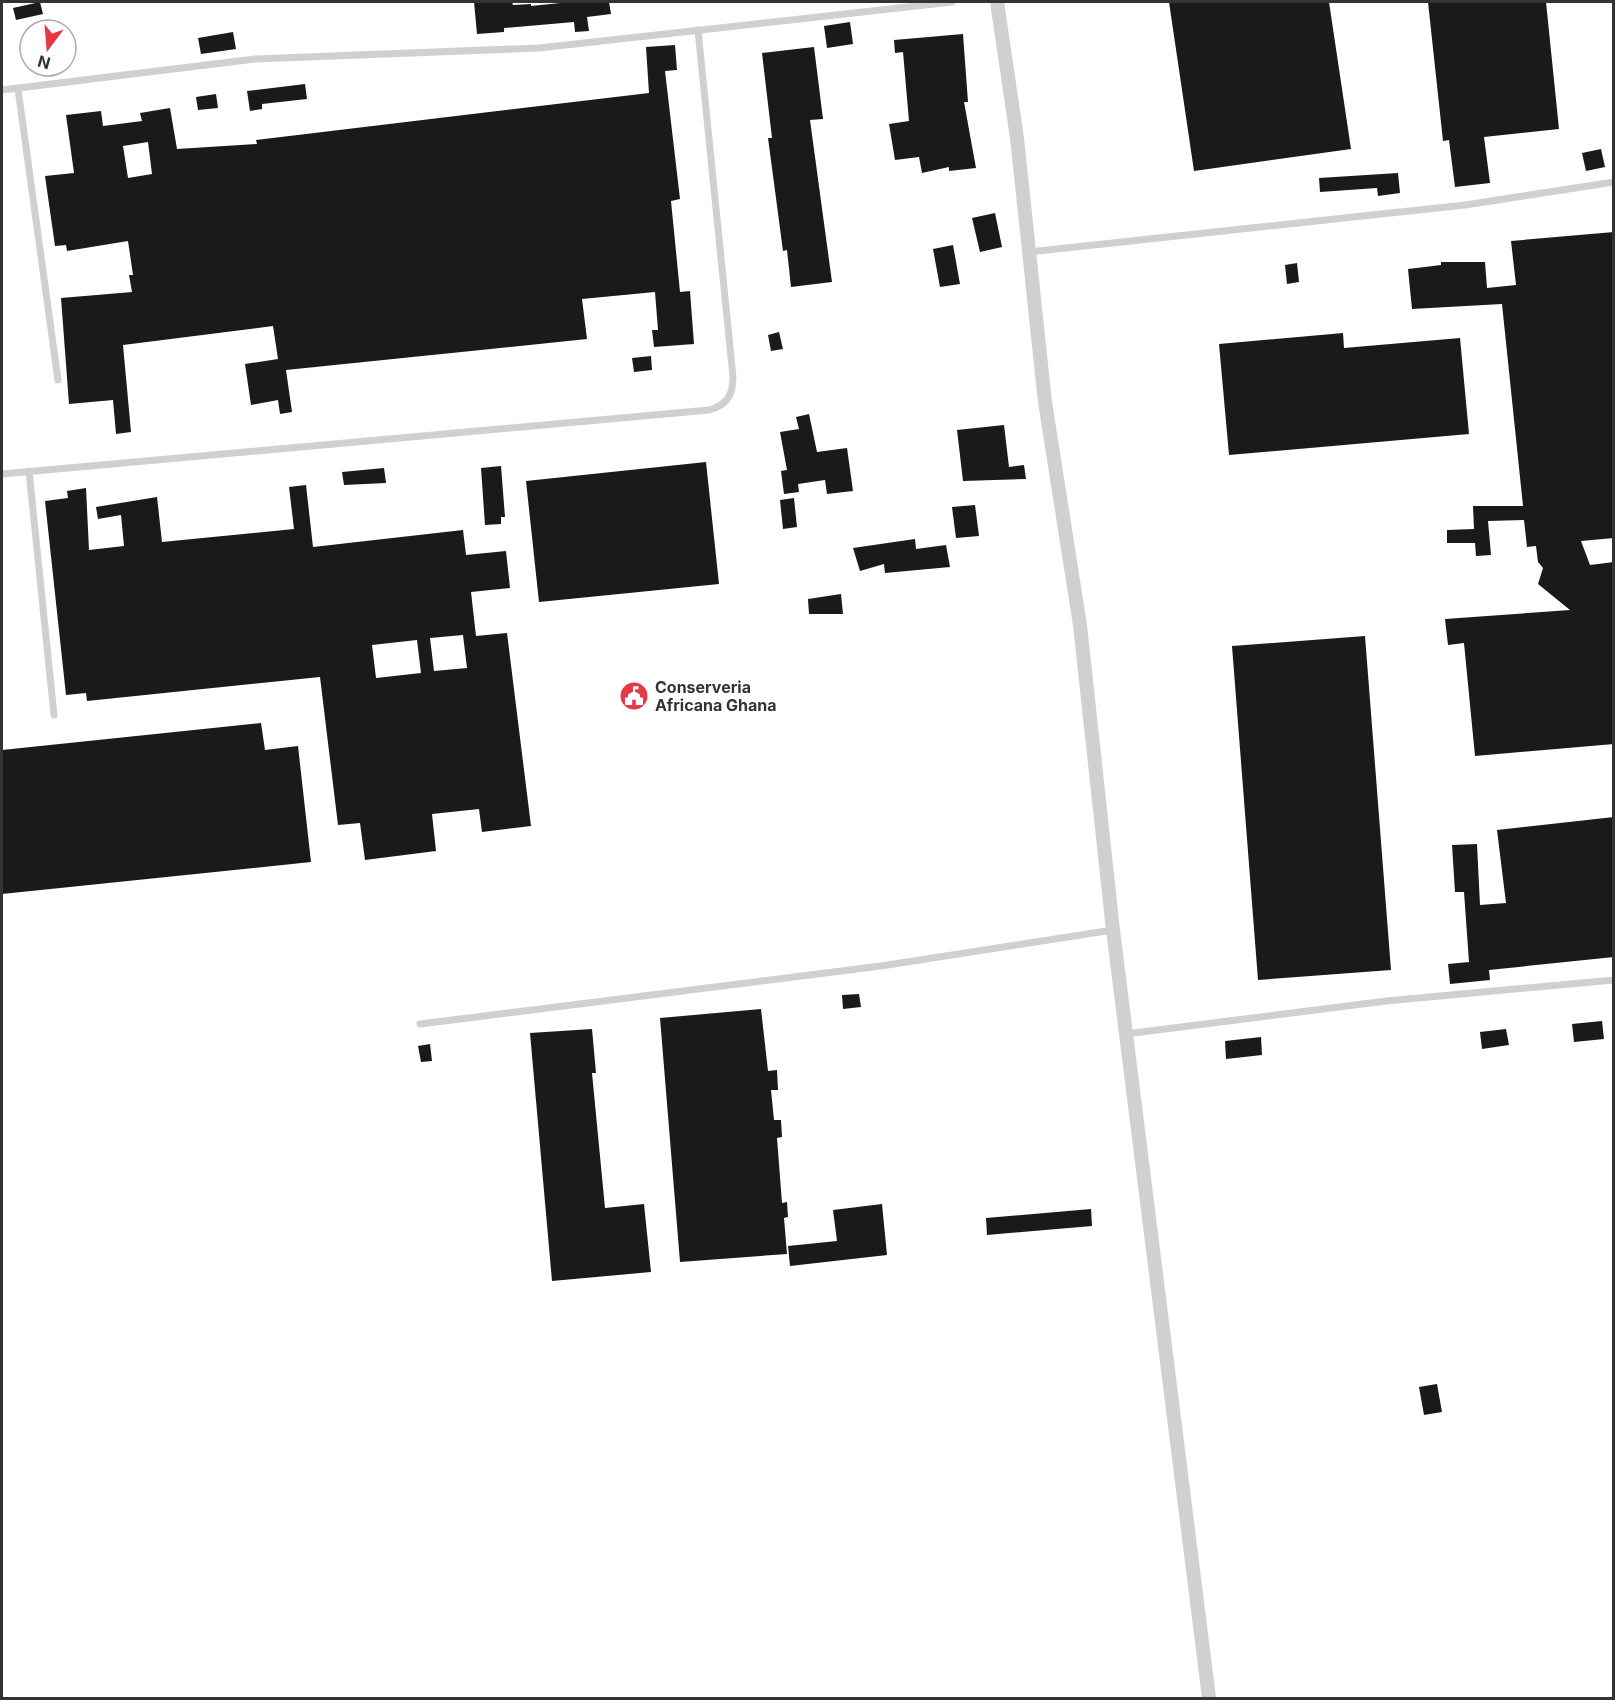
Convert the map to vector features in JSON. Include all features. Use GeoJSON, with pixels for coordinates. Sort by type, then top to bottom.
{"type":"FeatureCollection","features":[{"type":"Feature","properties":{"kind":"street"},"geometry":{"type":"LineString","coordinates":[[997,2],[1017,138],[1046,402],[1080,625],[1113,930],[1209,1698]]}},
{"type":"Feature","properties":{"kind":"lane"},"geometry":{"type":"LineString","coordinates":[[2,90],[255,59],[539,48],[952,2]]}},
{"type":"Feature","properties":{"kind":"lane"},"geometry":{"type":"LineString","coordinates":[[2,474],[709,411],[720,407],[729,399],[733,388],[733,377],[698,30]]}},
{"type":"Feature","properties":{"kind":"lane"},"geometry":{"type":"LineString","coordinates":[[18,88],[58,380]]}},
{"type":"Feature","properties":{"kind":"lane"},"geometry":{"type":"LineString","coordinates":[[1028,252],[1465,205],[1614,182]]}},
{"type":"Feature","properties":{"kind":"lane"},"geometry":{"type":"LineString","coordinates":[[29,471],[54,715]]}},
{"type":"Feature","properties":{"kind":"lane"},"geometry":{"type":"LineString","coordinates":[[420,1024],[881,966],[1113,930]]}},
{"type":"Feature","properties":{"kind":"lane"},"geometry":{"type":"LineString","coordinates":[[1126,1034],[1386,1001],[1614,980]]}},
{"type":"Feature","properties":{"kind":"building"},"geometry":{"type":"Polygon","coordinates":[[[40,2],[43,14],[16,20],[13,8],[40,2]]]}},
{"type":"Feature","properties":{"kind":"building"},"geometry":{"type":"Polygon","coordinates":[[[474,2],[512,2],[513,5],[531,4],[531,6],[570,2],[609,2],[611,14],[587,17],[589,31],[575,32],[574,22],[504,28],[504,32],[477,34],[474,2]]]}},
{"type":"Feature","properties":{"kind":"building"},"geometry":{"type":"Polygon","coordinates":[[[1169,2],[1329,2],[1351,149],[1194,171],[1169,2]]]}},
{"type":"Feature","properties":{"kind":"building"},"geometry":{"type":"Polygon","coordinates":[[[1428,2],[1546,2],[1559,129],[1484,137],[1490,183],[1455,187],[1449,140],[1443,141],[1428,2]]]}},
{"type":"Feature","properties":{"kind":"building"},"geometry":{"type":"Polygon","coordinates":[[[850,22],[853,44],[827,48],[824,26],[850,22]]]}},
{"type":"Feature","properties":{"kind":"building"},"geometry":{"type":"Polygon","coordinates":[[[233,32],[236,49],[201,54],[198,38],[233,32]]]}},
{"type":"Feature","properties":{"kind":"building"},"geometry":{"type":"Polygon","coordinates":[[[963,34],[968,102],[964,102],[976,168],[949,171],[949,167],[922,173],[919,157],[895,160],[889,124],[909,121],[903,52],[895,53],[894,40],[963,34]]]}},
{"type":"Feature","properties":{"kind":"building"},"geometry":{"type":"Polygon","coordinates":[[[675,45],[677,70],[665,71],[680,199],[671,201],[680,292],[690,291],[694,344],[654,347],[652,330],[658,330],[655,292],[582,299],[587,339],[286,370],[292,412],[280,414],[278,400],[251,405],[245,364],[278,359],[273,326],[123,345],[131,432],[116,434],[113,400],[69,404],[61,298],[132,292],[129,275],[133,275],[128,241],[67,251],[66,245],[55,246],[45,176],[74,173],[66,115],[101,111],[103,126],[142,121],[140,113],[170,108],[177,149],[257,144],[256,140],[649,93],[646,47],[675,45]],[[148,142],[123,146],[128,178],[152,174],[148,142]]]}},
{"type":"Feature","properties":{"kind":"building"},"geometry":{"type":"Polygon","coordinates":[[[814,47],[823,119],[810,120],[832,282],[791,287],[787,250],[783,251],[768,138],[772,138],[762,53],[814,47]]]}},
{"type":"Feature","properties":{"kind":"building"},"geometry":{"type":"Polygon","coordinates":[[[305,84],[307,99],[262,104],[262,109],[250,111],[247,91],[305,84]]]}},
{"type":"Feature","properties":{"kind":"building"},"geometry":{"type":"Polygon","coordinates":[[[216,94],[218,108],[198,110],[196,97],[216,94]]]}},
{"type":"Feature","properties":{"kind":"building"},"geometry":{"type":"Polygon","coordinates":[[[1601,149],[1605,167],[1586,171],[1582,153],[1601,149]]]}},
{"type":"Feature","properties":{"kind":"building"},"geometry":{"type":"Polygon","coordinates":[[[1398,173],[1400,193],[1378,196],[1377,188],[1320,192],[1319,178],[1398,173]]]}},
{"type":"Feature","properties":{"kind":"building"},"geometry":{"type":"Polygon","coordinates":[[[995,213],[1002,247],[980,252],[972,218],[995,213]]]}},
{"type":"Feature","properties":{"kind":"building"},"geometry":{"type":"Polygon","coordinates":[[[1614,232],[1614,538],[1581,541],[1590,565],[1614,562],[1614,744],[1475,756],[1464,643],[1448,645],[1445,619],[1570,610],[1538,584],[1543,568],[1538,562],[1536,546],[1527,547],[1524,520],[1488,521],[1491,555],[1476,556],[1475,543],[1447,543],[1447,530],[1474,529],[1473,506],[1523,506],[1502,304],[1412,309],[1408,269],[1441,265],[1441,262],[1485,262],[1487,288],[1516,285],[1511,241],[1614,232]]]}},
{"type":"Feature","properties":{"kind":"building"},"geometry":{"type":"Polygon","coordinates":[[[953,245],[960,284],[940,287],[933,249],[953,245]]]}},
{"type":"Feature","properties":{"kind":"building"},"geometry":{"type":"Polygon","coordinates":[[[1297,263],[1299,282],[1287,284],[1285,265],[1297,263]]]}},
{"type":"Feature","properties":{"kind":"building"},"geometry":{"type":"Polygon","coordinates":[[[779,332],[783,349],[771,351],[768,335],[779,332]]]}},
{"type":"Feature","properties":{"kind":"building"},"geometry":{"type":"Polygon","coordinates":[[[1343,333],[1344,348],[1460,338],[1469,434],[1229,455],[1219,344],[1343,333]]]}},
{"type":"Feature","properties":{"kind":"building"},"geometry":{"type":"Polygon","coordinates":[[[651,356],[652,370],[634,372],[632,358],[651,356]]]}},
{"type":"Feature","properties":{"kind":"building"},"geometry":{"type":"Polygon","coordinates":[[[809,414],[817,452],[847,448],[853,491],[827,494],[825,480],[798,484],[799,492],[784,494],[781,471],[787,470],[780,432],[799,429],[796,417],[809,414]]]}},
{"type":"Feature","properties":{"kind":"building"},"geometry":{"type":"Polygon","coordinates":[[[1004,425],[1009,467],[1024,465],[1026,479],[963,481],[957,430],[1004,425]]]}},
{"type":"Feature","properties":{"kind":"building"},"geometry":{"type":"Polygon","coordinates":[[[706,462],[719,584],[539,602],[526,481],[706,462]]]}},
{"type":"Feature","properties":{"kind":"building"},"geometry":{"type":"Polygon","coordinates":[[[501,466],[505,517],[501,517],[501,524],[485,525],[481,468],[501,466]]]}},
{"type":"Feature","properties":{"kind":"building"},"geometry":{"type":"Polygon","coordinates":[[[384,468],[386,483],[344,485],[342,472],[384,468]]]}},
{"type":"Feature","properties":{"kind":"building"},"geometry":{"type":"Polygon","coordinates":[[[306,485],[313,547],[463,530],[466,555],[506,551],[510,588],[471,592],[476,636],[507,633],[531,826],[482,832],[479,809],[432,814],[436,851],[365,860],[360,823],[338,825],[320,677],[87,701],[86,693],[66,695],[45,501],[68,498],[67,491],[86,488],[89,550],[124,546],[121,515],[98,519],[96,507],[157,497],[162,542],[294,529],[289,487],[306,485]],[[463,635],[430,638],[434,671],[467,668],[463,635]],[[417,640],[372,645],[376,678],[421,673],[417,640]]]}},
{"type":"Feature","properties":{"kind":"building"},"geometry":{"type":"Polygon","coordinates":[[[794,498],[797,527],[783,529],[780,500],[794,498]]]}},
{"type":"Feature","properties":{"kind":"building"},"geometry":{"type":"Polygon","coordinates":[[[975,505],[979,536],[956,538],[952,507],[975,505]]]}},
{"type":"Feature","properties":{"kind":"building"},"geometry":{"type":"Polygon","coordinates":[[[915,539],[916,549],[946,545],[950,567],[885,573],[884,564],[860,571],[853,548],[915,539]]]}},
{"type":"Feature","properties":{"kind":"building"},"geometry":{"type":"Polygon","coordinates":[[[841,594],[843,614],[809,614],[808,599],[841,594]]]}},
{"type":"Feature","properties":{"kind":"building"},"geometry":{"type":"Polygon","coordinates":[[[1365,636],[1391,970],[1258,980],[1232,646],[1365,636]]]}},
{"type":"Feature","properties":{"kind":"building"},"geometry":{"type":"Polygon","coordinates":[[[261,723],[265,750],[298,746],[311,862],[2,894],[2,750],[261,723]]]}},
{"type":"Feature","properties":{"kind":"building"},"geometry":{"type":"Polygon","coordinates":[[[1614,817],[1614,957],[1489,970],[1490,980],[1450,984],[1448,964],[1469,962],[1464,892],[1455,892],[1452,845],[1477,844],[1480,905],[1506,903],[1497,830],[1614,817]]]}},
{"type":"Feature","properties":{"kind":"building"},"geometry":{"type":"Polygon","coordinates":[[[859,994],[861,1007],[843,1009],[842,995],[859,994]]]}},
{"type":"Feature","properties":{"kind":"building"},"geometry":{"type":"Polygon","coordinates":[[[761,1009],[768,1071],[777,1070],[778,1090],[771,1090],[774,1120],[781,1120],[782,1137],[777,1138],[782,1203],[787,1202],[788,1217],[784,1218],[787,1254],[680,1262],[660,1018],[761,1009]]]}},
{"type":"Feature","properties":{"kind":"building"},"geometry":{"type":"Polygon","coordinates":[[[1602,1021],[1604,1039],[1574,1042],[1572,1024],[1602,1021]]]}},
{"type":"Feature","properties":{"kind":"building"},"geometry":{"type":"Polygon","coordinates":[[[592,1029],[596,1073],[592,1073],[605,1208],[644,1204],[651,1272],[552,1281],[530,1033],[592,1029]]]}},
{"type":"Feature","properties":{"kind":"building"},"geometry":{"type":"Polygon","coordinates":[[[1506,1029],[1509,1045],[1482,1049],[1480,1032],[1506,1029]]]}},
{"type":"Feature","properties":{"kind":"building"},"geometry":{"type":"Polygon","coordinates":[[[1261,1037],[1262,1055],[1226,1059],[1225,1041],[1261,1037]]]}},
{"type":"Feature","properties":{"kind":"building"},"geometry":{"type":"Polygon","coordinates":[[[430,1044],[432,1061],[421,1062],[418,1046],[430,1044]]]}},
{"type":"Feature","properties":{"kind":"building"},"geometry":{"type":"Polygon","coordinates":[[[882,1204],[887,1255],[790,1266],[788,1246],[837,1241],[833,1210],[882,1204]]]}},
{"type":"Feature","properties":{"kind":"building"},"geometry":{"type":"Polygon","coordinates":[[[1091,1209],[1092,1226],[987,1235],[986,1218],[1091,1209]]]}},
{"type":"Feature","properties":{"kind":"building"},"geometry":{"type":"Polygon","coordinates":[[[1437,1384],[1442,1412],[1424,1415],[1419,1387],[1437,1384]]]}},
{"type":"Feature","properties":{"kind":"place","name":"Conserveria Africana Ghana"},"geometry":{"type":"Point","coordinates":[634,696]}}]}
